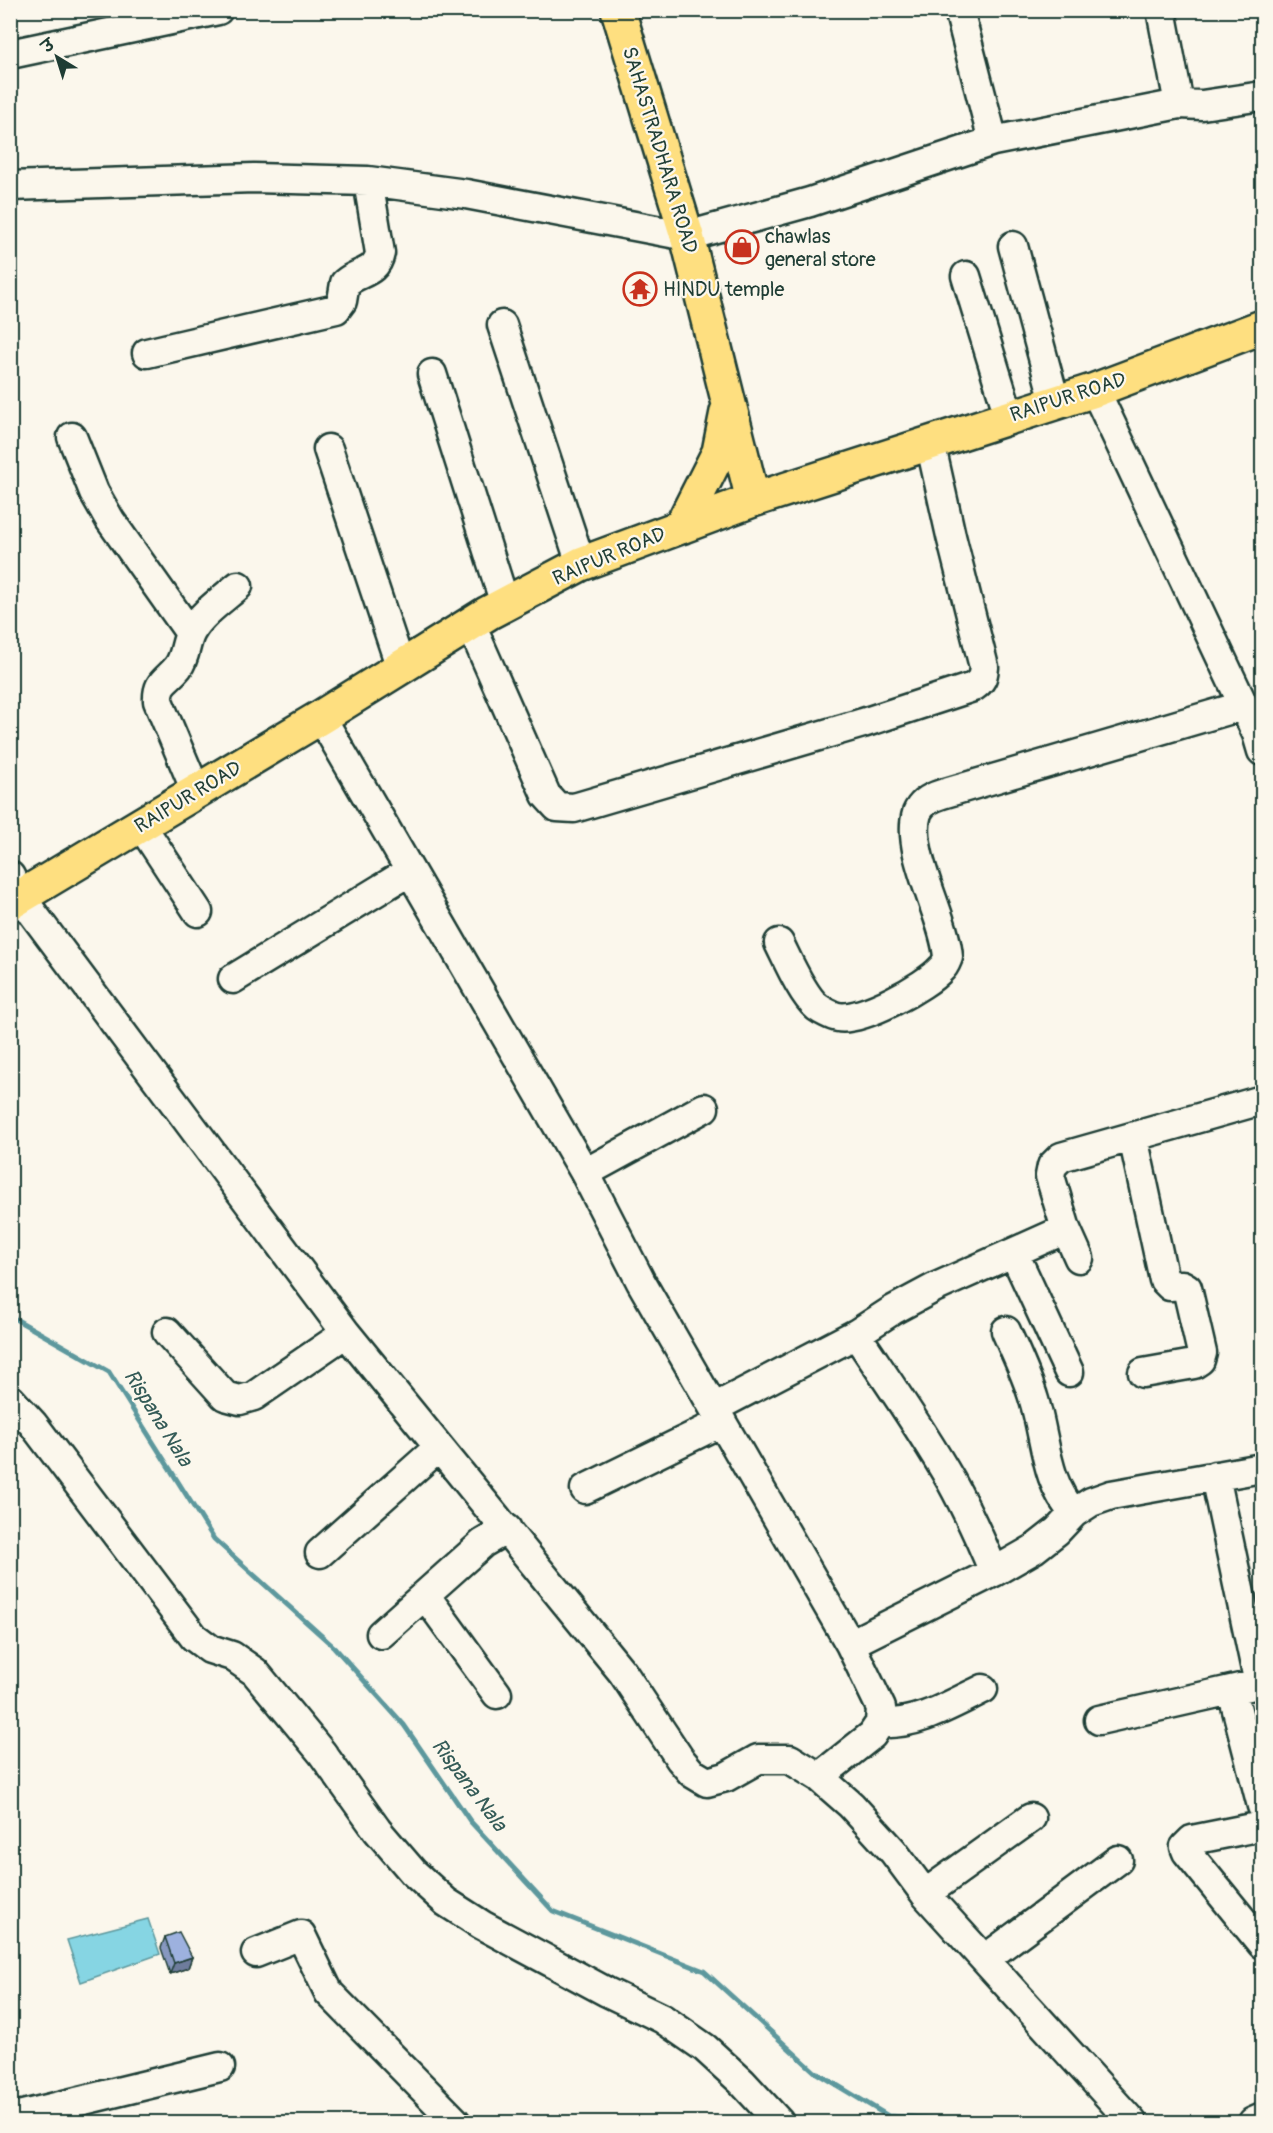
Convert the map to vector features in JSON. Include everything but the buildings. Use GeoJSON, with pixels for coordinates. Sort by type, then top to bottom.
{"type":"FeatureCollection","features":[{"type":"Feature","properties":{"kind":"main road","name":"SAHASTRADHARA ROAD"},"geometry":{"type":"LineString","coordinates":[[618,10],[687,236],[753,500]]}},
{"type":"Feature","properties":{"kind":"main road","name":"RAIPUR ROAD"},"geometry":{"type":"LineString","coordinates":[[14,892],[141,825],[505,604],[581,564],[753,500],[1095,390],[1263,327]]}},
{"type":"Feature","properties":{"kind":"main road"},"geometry":{"type":"LineString","coordinates":[[681,527],[719,452],[728,406]]}},
{"type":"Feature","properties":{"kind":"street"},"geometry":{"type":"LineString","coordinates":[[10,54],[218,10]]}},
{"type":"Feature","properties":{"kind":"street"},"geometry":{"type":"LineString","coordinates":[[959,10],[993,141]]}},
{"type":"Feature","properties":{"kind":"street"},"geometry":{"type":"LineString","coordinates":[[1161,10],[1179,105]]}},
{"type":"Feature","properties":{"kind":"street"},"geometry":{"type":"LineString","coordinates":[[10,186],[254,178],[368,181],[466,194],[687,236],[810,202],[993,141],[1179,105],[1202,105],[1263,96]]}},
{"type":"Feature","properties":{"kind":"street"},"geometry":{"type":"LineString","coordinates":[[147,353],[336,309],[342,301],[345,283],[371,270],[378,262],[380,253],[368,181]]}},
{"type":"Feature","properties":{"kind":"street"},"geometry":{"type":"LineString","coordinates":[[1013,246],[1055,402]]}},
{"type":"Feature","properties":{"kind":"street"},"geometry":{"type":"LineString","coordinates":[[966,276],[1009,416]]}},
{"type":"Feature","properties":{"kind":"street"},"geometry":{"type":"LineString","coordinates":[[502,326],[581,564]]}},
{"type":"Feature","properties":{"kind":"street"},"geometry":{"type":"LineString","coordinates":[[432,374],[505,604]]}},
{"type":"Feature","properties":{"kind":"street"},"geometry":{"type":"LineString","coordinates":[[1095,390],[1263,751]]}},
{"type":"Feature","properties":{"kind":"street"},"geometry":{"type":"LineString","coordinates":[[72,436],[94,492],[110,520],[190,633]]}},
{"type":"Feature","properties":{"kind":"street"},"geometry":{"type":"LineString","coordinates":[[471,625],[546,795],[557,807],[574,808],[863,723],[973,687],[981,682],[984,667],[930,442]]}},
{"type":"Feature","properties":{"kind":"street"},"geometry":{"type":"LineString","coordinates":[[328,448],[401,668]]}},
{"type":"Feature","properties":{"kind":"street"},"geometry":{"type":"LineString","coordinates":[[196,791],[158,701],[158,692],[162,683],[185,655],[190,633],[198,622],[238,586]]}},
{"type":"Feature","properties":{"kind":"street"},"geometry":{"type":"LineString","coordinates":[[779,943],[795,976],[817,1007],[838,1017],[861,1015],[926,983],[943,968],[948,957],[918,852],[915,829],[918,812],[923,804],[932,797],[1242,706]]}},
{"type":"Feature","properties":{"kind":"street"},"geometry":{"type":"LineString","coordinates":[[321,717],[585,1173],[641,1282],[850,1644],[881,1708],[880,1723],[872,1735],[819,1777]]}},
{"type":"Feature","properties":{"kind":"street"},"geometry":{"type":"LineString","coordinates":[[141,825],[198,912]]}},
{"type":"Feature","properties":{"kind":"street"},"geometry":{"type":"LineString","coordinates":[[233,979],[410,871]]}},
{"type":"Feature","properties":{"kind":"street"},"geometry":{"type":"LineString","coordinates":[[14,892],[346,1333],[623,1673],[680,1759],[692,1773],[706,1782],[726,1777],[758,1759],[790,1759],[819,1777],[851,1804],[893,1851],[925,1894],[1132,2122]]}},
{"type":"Feature","properties":{"kind":"street"},"geometry":{"type":"LineString","coordinates":[[1079,1258],[1066,1229],[1050,1176],[1052,1166],[1061,1157],[1263,1100]]}},
{"type":"Feature","properties":{"kind":"street"},"geometry":{"type":"LineString","coordinates":[[585,1173],[704,1108]]}},
{"type":"Feature","properties":{"kind":"street"},"geometry":{"type":"LineString","coordinates":[[1133,1137],[1164,1280],[1170,1286],[1182,1285],[1187,1288],[1202,1353],[1200,1360],[1194,1364],[1143,1373]]}},
{"type":"Feature","properties":{"kind":"street"},"geometry":{"type":"LineString","coordinates":[[585,1489],[718,1415],[893,1310],[934,1288],[1066,1229]]}},
{"type":"Feature","properties":{"kind":"street"},"geometry":{"type":"LineString","coordinates":[[1014,1252],[1070,1372]]}},
{"type":"Feature","properties":{"kind":"street"},"geometry":{"type":"LineString","coordinates":[[1006,1331],[1034,1400],[1056,1488],[1074,1513]]}},
{"type":"Feature","properties":{"kind":"street"},"geometry":{"type":"LineString","coordinates":[[167,1332],[225,1396],[240,1400],[254,1396],[346,1333]]}},
{"type":"Feature","properties":{"kind":"street"},"geometry":{"type":"LineString","coordinates":[[856,1334],[951,1482],[977,1532],[994,1572]]}},
{"type":"Feature","properties":{"kind":"street"},"geometry":{"type":"LineString","coordinates":[[10,1399],[33,1424],[194,1637],[210,1648],[232,1656],[255,1672],[322,1753],[377,1830],[413,1872],[446,1902],[482,1925],[607,1992],[663,2019],[689,2036],[742,2082],[779,2122]]}},
{"type":"Feature","properties":{"kind":"street"},"geometry":{"type":"LineString","coordinates":[[320,1553],[438,1448]]}},
{"type":"Feature","properties":{"kind":"street"},"geometry":{"type":"LineString","coordinates":[[850,1644],[994,1572],[1034,1549],[1057,1531],[1074,1513],[1091,1502],[1112,1495],[1263,1468]]}},
{"type":"Feature","properties":{"kind":"street"},"geometry":{"type":"LineString","coordinates":[[1215,1476],[1251,1686],[1263,1806]]}},
{"type":"Feature","properties":{"kind":"street"},"geometry":{"type":"LineString","coordinates":[[381,1634],[483,1543],[507,1529]]}},
{"type":"Feature","properties":{"kind":"street"},"geometry":{"type":"LineString","coordinates":[[425,1595],[497,1694]]}},
{"type":"Feature","properties":{"kind":"street"},"geometry":{"type":"LineString","coordinates":[[1099,1720],[1251,1686]]}},
{"type":"Feature","properties":{"kind":"street"},"geometry":{"type":"LineString","coordinates":[[880,1723],[895,1724],[912,1721],[983,1689]]}},
{"type":"Feature","properties":{"kind":"street"},"geometry":{"type":"LineString","coordinates":[[925,1894],[1031,1818]]}},
{"type":"Feature","properties":{"kind":"street"},"geometry":{"type":"LineString","coordinates":[[1263,1826],[1192,1840],[1185,1847],[1263,1944]]}},
{"type":"Feature","properties":{"kind":"street"},"geometry":{"type":"LineString","coordinates":[[985,1959],[1118,1860]]}},
{"type":"Feature","properties":{"kind":"street"},"geometry":{"type":"LineString","coordinates":[[256,1953],[301,1935],[329,1993],[456,2122]]}},
{"type":"Feature","properties":{"kind":"street"},"geometry":{"type":"LineString","coordinates":[[10,2118],[220,2067]]}},
{"type":"Feature","properties":{"kind":"street"},"geometry":{"type":"LineString","coordinates":[[1253,2122],[1263,2118]]}},
{"type":"Feature","properties":{"kind":"water"},"geometry":{"type":"Polygon","coordinates":[[[148,1919],[160,1954],[81,1982],[67,1940],[148,1919]]]}},
{"type":"Feature","properties":{"kind":"waterway","name":"Rispana Nala"},"geometry":{"type":"LineString","coordinates":[[10,1316],[109,1372],[214,1539],[334,1647],[404,1725],[470,1821],[553,1911],[704,1971],[815,2072],[888,2116],[1002,2122]]}},
{"type":"Feature","properties":{"kind":"place","name":"chawlas general store"},"geometry":{"type":"Point","coordinates":[742,247]}},
{"type":"Feature","properties":{"kind":"place","name":"HINDU temple"},"geometry":{"type":"Point","coordinates":[640,289]}}]}
